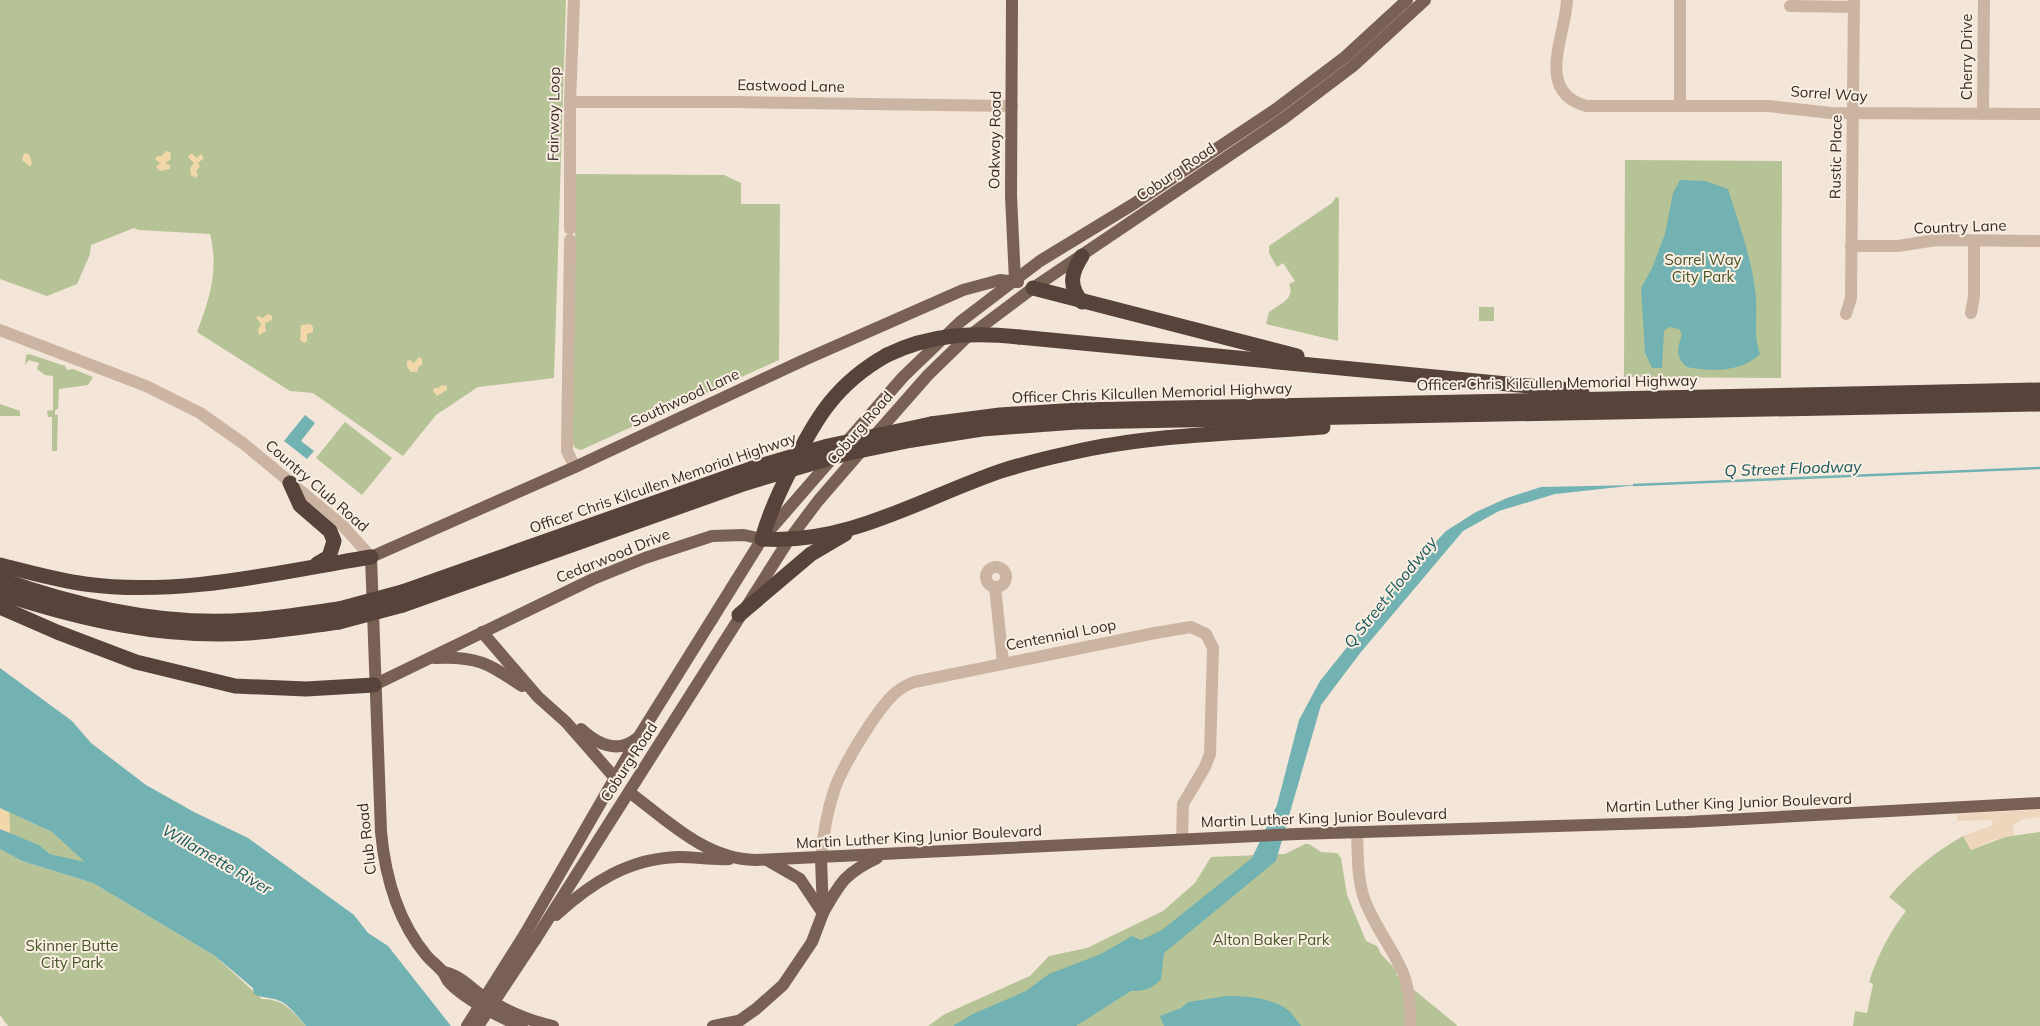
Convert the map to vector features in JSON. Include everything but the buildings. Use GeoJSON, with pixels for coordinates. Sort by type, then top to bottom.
{"type":"FeatureCollection","features":[{"type":"Feature","properties":{"kind":"highway"},"geometry":{"type":"LineString","coordinates":[[1082,256],[1072,276],[1073,288],[1082,302]]}},
{"type":"Feature","properties":{"kind":"highway"},"geometry":{"type":"LineString","coordinates":[[1033,288],[1344,368]]}},
{"type":"Feature","properties":{"kind":"highway"},"geometry":{"type":"LineString","coordinates":[[829,540],[788,541],[762,539],[770,511],[808,432],[826,405],[865,367],[910,344],[954,334],[1020,337],[1570,390],[1605,399]]}},
{"type":"Feature","properties":{"kind":"highway","name":"Officer Chris Kilcullen Memorial Highway"},"geometry":{"type":"LineString","coordinates":[[403,599],[753,468],[828,446],[931,424],[1000,415],[1078,410],[2040,390]]}},
{"type":"Feature","properties":{"kind":"highway","name":"Officer Chris Kilcullen Memorial Highway"},"geometry":{"type":"LineString","coordinates":[[0,592],[45,607],[119,625],[189,633],[249,633],[339,615],[403,599],[746,483],[836,456],[912,440],[982,429],[1076,422],[2040,404]]}},
{"type":"Feature","properties":{"kind":"highway"},"geometry":{"type":"LineString","coordinates":[[740,615],[811,554],[829,540],[849,530],[1002,471],[1072,452],[1147,441],[1485,414]]}},
{"type":"Feature","properties":{"kind":"highway"},"geometry":{"type":"LineString","coordinates":[[290,484],[300,505],[330,531],[334,541],[329,557],[312,567]]}},
{"type":"Feature","properties":{"kind":"highway"},"geometry":{"type":"LineString","coordinates":[[0,565],[49,578],[123,587],[177,587],[372,557]]}},
{"type":"Feature","properties":{"kind":"highway","name":"Officer Chris Kilcullen Memorial Highway"},"geometry":{"type":"LineString","coordinates":[[0,579],[46,596],[120,613],[186,621],[248,621],[339,615]]}},
{"type":"Feature","properties":{"kind":"highway"},"geometry":{"type":"LineString","coordinates":[[0,607],[57,632],[136,662],[235,686],[306,689],[374,685]]}},
{"type":"Feature","properties":{"kind":"main road","name":"Oakway Road"},"geometry":{"type":"LineString","coordinates":[[1012,0],[1011,214],[1015,281]]}},
{"type":"Feature","properties":{"kind":"main road","name":"Coburg Road"},"geometry":{"type":"LineString","coordinates":[[467,1026],[530,937],[547,923],[572,879],[788,541],[818,501],[928,375],[965,339],[1033,288],[1082,256],[1280,114],[1407,0]]}},
{"type":"Feature","properties":{"kind":"main road","name":"Coburg Road"},"geometry":{"type":"LineString","coordinates":[[478,1026],[530,937],[600,804],[638,738],[762,539],[903,376],[960,322],[1040,261],[1280,114],[1353,66],[1425,0]]}},
{"type":"Feature","properties":{"kind":"main road","name":"Southwood Lane"},"geometry":{"type":"LineString","coordinates":[[372,557],[575,467],[804,360],[964,290],[1000,280],[1015,281]]}},
{"type":"Feature","properties":{"kind":"main road"},"geometry":{"type":"LineString","coordinates":[[1015,281],[1033,288]]}},
{"type":"Feature","properties":{"kind":"main road","name":"Cedarwood Drive"},"geometry":{"type":"LineString","coordinates":[[482,632],[593,579],[693,541],[726,534],[762,539]]}},
{"type":"Feature","properties":{"kind":"main road"},"geometry":{"type":"LineString","coordinates":[[372,557],[374,685],[482,632],[538,697],[566,722],[615,778]]}},
{"type":"Feature","properties":{"kind":"main road"},"geometry":{"type":"LineString","coordinates":[[430,658],[465,657],[484,662],[538,697]]}},
{"type":"Feature","properties":{"kind":"main road","name":"Club Road"},"geometry":{"type":"LineString","coordinates":[[374,685],[384,863],[395,901],[413,937],[426,955],[443,972],[448,981],[480,1006],[522,1026]]}},
{"type":"Feature","properties":{"kind":"main road"},"geometry":{"type":"LineString","coordinates":[[566,722],[577,725],[592,739],[615,747],[628,746],[638,738]]}},
{"type":"Feature","properties":{"kind":"main road"},"geometry":{"type":"LineString","coordinates":[[600,804],[613,794],[629,792]]}},
{"type":"Feature","properties":{"kind":"main road","name":"Martin Luther King Junior Boulevard"},"geometry":{"type":"LineString","coordinates":[[629,792],[692,839],[731,858],[767,860],[1297,834],[1697,822],[2040,803]]}},
{"type":"Feature","properties":{"kind":"main road"},"geometry":{"type":"LineString","coordinates":[[713,1026],[735,1024],[756,1009],[783,985],[812,942],[823,913],[846,876],[859,866],[884,855]]}},
{"type":"Feature","properties":{"kind":"main road"},"geometry":{"type":"LineString","coordinates":[[547,923],[581,893],[617,871],[654,860],[678,857],[714,860],[731,858]]}},
{"type":"Feature","properties":{"kind":"main road"},"geometry":{"type":"LineString","coordinates":[[821,858],[823,913]]}},
{"type":"Feature","properties":{"kind":"main road"},"geometry":{"type":"LineString","coordinates":[[767,860],[800,879],[823,913]]}},
{"type":"Feature","properties":{"kind":"main road","name":"Club Road"},"geometry":{"type":"LineString","coordinates":[[443,972],[453,974],[485,998],[503,1008],[520,1016],[553,1026]]}},
{"type":"Feature","properties":{"kind":"street","name":"Fairway Loop"},"geometry":{"type":"LineString","coordinates":[[574,0],[570,102],[567,451],[575,467]]}},
{"type":"Feature","properties":{"kind":"street","name":"Sorrel Way"},"geometry":{"type":"LineString","coordinates":[[1567,0],[1555,66],[1560,84],[1568,96],[1582,104],[1616,106],[1773,106],[1821,112],[1853,113],[2040,114]]}},
{"type":"Feature","properties":{"kind":"street"},"geometry":{"type":"LineString","coordinates":[[1680,0],[1680,106]]}},
{"type":"Feature","properties":{"kind":"street","name":"Cherry Drive"},"geometry":{"type":"LineString","coordinates":[[1983,114],[1984,0]]}},
{"type":"Feature","properties":{"kind":"street"},"geometry":{"type":"LineString","coordinates":[[1790,6],[1854,3]]}},
{"type":"Feature","properties":{"kind":"street","name":"Rustic Place"},"geometry":{"type":"LineString","coordinates":[[1846,314],[1850,298],[1854,3]]}},
{"type":"Feature","properties":{"kind":"street","name":"Eastwood Lane"},"geometry":{"type":"LineString","coordinates":[[570,102],[1012,106]]}},
{"type":"Feature","properties":{"kind":"street","name":"Country Lane"},"geometry":{"type":"LineString","coordinates":[[1851,246],[1898,246],[1936,240],[2040,241]]}},
{"type":"Feature","properties":{"kind":"street"},"geometry":{"type":"LineString","coordinates":[[1971,313],[1974,296],[1974,241]]}},
{"type":"Feature","properties":{"kind":"street","name":"Country Club Road"},"geometry":{"type":"LineString","coordinates":[[0,330],[110,371],[183,403],[222,427],[343,526],[372,557]]}},
{"type":"Feature","properties":{"kind":"street"},"geometry":{"type":"LineString","coordinates":[[995,587],[1003,663]]}},
{"type":"Feature","properties":{"kind":"street","name":"Centennial Loop"},"geometry":{"type":"LineString","coordinates":[[821,858],[823,837],[834,790],[840,777],[852,755],[891,697],[902,687],[914,682],[1003,663],[1183,628],[1195,628],[1206,634],[1213,648],[1210,754],[1205,767],[1183,804],[1182,839]]}},
{"type":"Feature","properties":{"kind":"street"},"geometry":{"type":"LineString","coordinates":[[1357,832],[1358,870],[1364,900],[1380,934],[1403,973],[1410,1001],[1410,1026]]}},
{"type":"Feature","properties":{"kind":"green space"},"geometry":{"type":"Polygon","coordinates":[[[0,0],[566,0],[554,378],[478,387],[436,415],[403,456],[313,393],[290,391],[197,332],[212,284],[214,260],[210,234],[139,230],[134,228],[91,245],[90,254],[77,284],[47,296],[0,279],[0,0]]]}},
{"type":"Feature","properties":{"kind":"green space","name":"Sorrel Way City Park"},"geometry":{"type":"Polygon","coordinates":[[[1625,160],[1782,161],[1781,378],[1624,377],[1625,160]]]}},
{"type":"Feature","properties":{"kind":"green space"},"geometry":{"type":"Polygon","coordinates":[[[576,174],[724,175],[741,183],[741,204],[780,204],[779,360],[581,450],[575,448],[572,441],[576,174]]]}},
{"type":"Feature","properties":{"kind":"green space"},"geometry":{"type":"Polygon","coordinates":[[[1336,197],[1339,198],[1338,341],[1266,324],[1269,312],[1288,298],[1291,289],[1289,284],[1295,281],[1283,263],[1277,267],[1269,253],[1269,246],[1332,203],[1336,197]]]}},
{"type":"Feature","properties":{"kind":"green space"},"geometry":{"type":"Polygon","coordinates":[[[1479,307],[1494,307],[1494,321],[1479,321],[1479,307]]]}},
{"type":"Feature","properties":{"kind":"green space"},"geometry":{"type":"Polygon","coordinates":[[[29,354],[65,366],[67,370],[73,369],[93,377],[88,385],[59,389],[58,409],[55,410],[55,415],[58,415],[57,451],[52,451],[52,417],[48,417],[47,411],[53,410],[53,376],[45,375],[37,369],[39,363],[29,360],[25,365],[26,355],[29,354]]]}},
{"type":"Feature","properties":{"kind":"green space"},"geometry":{"type":"Polygon","coordinates":[[[0,404],[20,411],[20,416],[0,416],[0,404]]]}},
{"type":"Feature","properties":{"kind":"green space"},"geometry":{"type":"Polygon","coordinates":[[[345,422],[392,458],[362,495],[316,458],[345,422]]]}},
{"type":"Feature","properties":{"kind":"green space"},"geometry":{"type":"Polygon","coordinates":[[[9,812],[52,832],[87,863],[50,854],[39,845],[10,834],[9,812]]]}},
{"type":"Feature","properties":{"kind":"green space"},"geometry":{"type":"Polygon","coordinates":[[[2040,832],[2040,1026],[1853,1026],[1855,1011],[1867,1013],[1873,984],[1869,982],[1872,972],[1889,936],[1906,911],[1889,897],[1905,879],[1923,863],[1963,836],[1971,850],[2005,837],[2040,832]]]}},
{"type":"Feature","properties":{"kind":"green space","name":"Alton Baker Park"},"geometry":{"type":"Polygon","coordinates":[[[1305,844],[1309,844],[1321,852],[1337,853],[1341,858],[1347,895],[1366,941],[1377,946],[1381,954],[1397,971],[1396,975],[1458,1026],[928,1026],[945,1014],[1030,976],[1049,956],[1087,948],[1163,911],[1195,883],[1211,857],[1285,854],[1305,844]]]}},
{"type":"Feature","properties":{"kind":"green space","name":"Skinner Butte City Park"},"geometry":{"type":"Polygon","coordinates":[[[0,849],[22,861],[93,883],[215,956],[262,999],[276,1001],[287,1007],[306,1026],[8,1026],[0,1015],[0,849]]]}},
{"type":"Feature","properties":{"kind":"sand"},"geometry":{"type":"Polygon","coordinates":[[[166,151],[170,152],[171,159],[165,163],[170,165],[170,169],[160,171],[156,167],[160,163],[155,159],[158,156],[162,156],[166,151]]]}},
{"type":"Feature","properties":{"kind":"sand"},"geometry":{"type":"Polygon","coordinates":[[[24,153],[29,154],[32,163],[30,167],[22,160],[24,153]]]}},
{"type":"Feature","properties":{"kind":"sand"},"geometry":{"type":"Polygon","coordinates":[[[191,153],[197,158],[201,154],[204,158],[198,163],[200,166],[196,171],[198,175],[196,178],[191,175],[190,168],[194,163],[188,157],[191,153]]]}},
{"type":"Feature","properties":{"kind":"sand"},"geometry":{"type":"Polygon","coordinates":[[[268,314],[272,316],[272,320],[265,323],[266,331],[259,335],[258,330],[261,324],[256,317],[263,318],[268,314]]]}},
{"type":"Feature","properties":{"kind":"sand"},"geometry":{"type":"Polygon","coordinates":[[[310,324],[313,327],[313,332],[307,334],[307,341],[304,343],[300,340],[301,325],[310,324]]]}},
{"type":"Feature","properties":{"kind":"sand"},"geometry":{"type":"Polygon","coordinates":[[[419,357],[422,359],[422,365],[419,366],[417,372],[411,372],[407,367],[407,361],[410,360],[414,363],[419,357]]]}},
{"type":"Feature","properties":{"kind":"sand"},"geometry":{"type":"Polygon","coordinates":[[[442,385],[447,386],[447,390],[437,396],[433,391],[434,388],[442,385]]]}},
{"type":"Feature","properties":{"kind":"sand"},"geometry":{"type":"Polygon","coordinates":[[[0,808],[9,812],[10,834],[0,829],[0,808]]]}},
{"type":"Feature","properties":{"kind":"shaded area"},"geometry":{"type":"Polygon","coordinates":[[[2040,810],[2040,817],[2023,819],[2013,825],[2014,835],[1993,840],[1971,850],[1963,836],[1993,825],[1992,820],[1957,821],[1957,814],[2040,810]]]}},
{"type":"Feature","properties":{"kind":"water"},"geometry":{"type":"Polygon","coordinates":[[[1680,180],[1705,181],[1728,189],[1744,239],[1755,290],[1756,337],[1760,354],[1753,360],[1735,367],[1706,370],[1687,367],[1680,359],[1678,352],[1682,334],[1679,329],[1669,327],[1664,331],[1662,368],[1652,368],[1645,353],[1641,288],[1652,268],[1665,234],[1673,193],[1680,180]]]}},
{"type":"Feature","properties":{"kind":"water"},"geometry":{"type":"Polygon","coordinates":[[[305,415],[315,423],[301,441],[314,451],[307,459],[284,441],[305,415]]]}},
{"type":"Feature","properties":{"kind":"water"},"geometry":{"type":"Polygon","coordinates":[[[1638,485],[1555,494],[1499,511],[1463,531],[1361,652],[1321,705],[1276,861],[1164,953],[1161,979],[1154,985],[1144,990],[1131,991],[1076,1026],[953,1026],[973,1014],[1026,991],[1049,974],[1101,954],[1132,936],[1141,940],[1162,930],[1252,858],[1277,805],[1299,720],[1320,681],[1408,571],[1446,531],[1476,512],[1507,498],[1541,487],[1638,485]]]}},
{"type":"Feature","properties":{"kind":"water","name":"Willamette River"},"geometry":{"type":"Polygon","coordinates":[[[0,668],[72,721],[91,743],[146,785],[194,812],[248,838],[354,915],[368,933],[388,946],[451,1026],[306,1026],[284,1003],[254,994],[253,988],[215,956],[93,883],[22,861],[0,849],[0,829],[39,845],[50,854],[85,862],[52,832],[0,808],[0,668]]]}},
{"type":"Feature","properties":{"kind":"water"},"geometry":{"type":"Polygon","coordinates":[[[1227,996],[1250,997],[1275,1003],[1288,1010],[1301,1026],[1164,1026],[1160,1016],[1181,1008],[1188,1002],[1227,996]]]}},
{"type":"Feature","properties":{"kind":"waterway","name":"Q Street Floodway"},"geometry":{"type":"LineString","coordinates":[[1634,485],[2040,468]]}}]}
